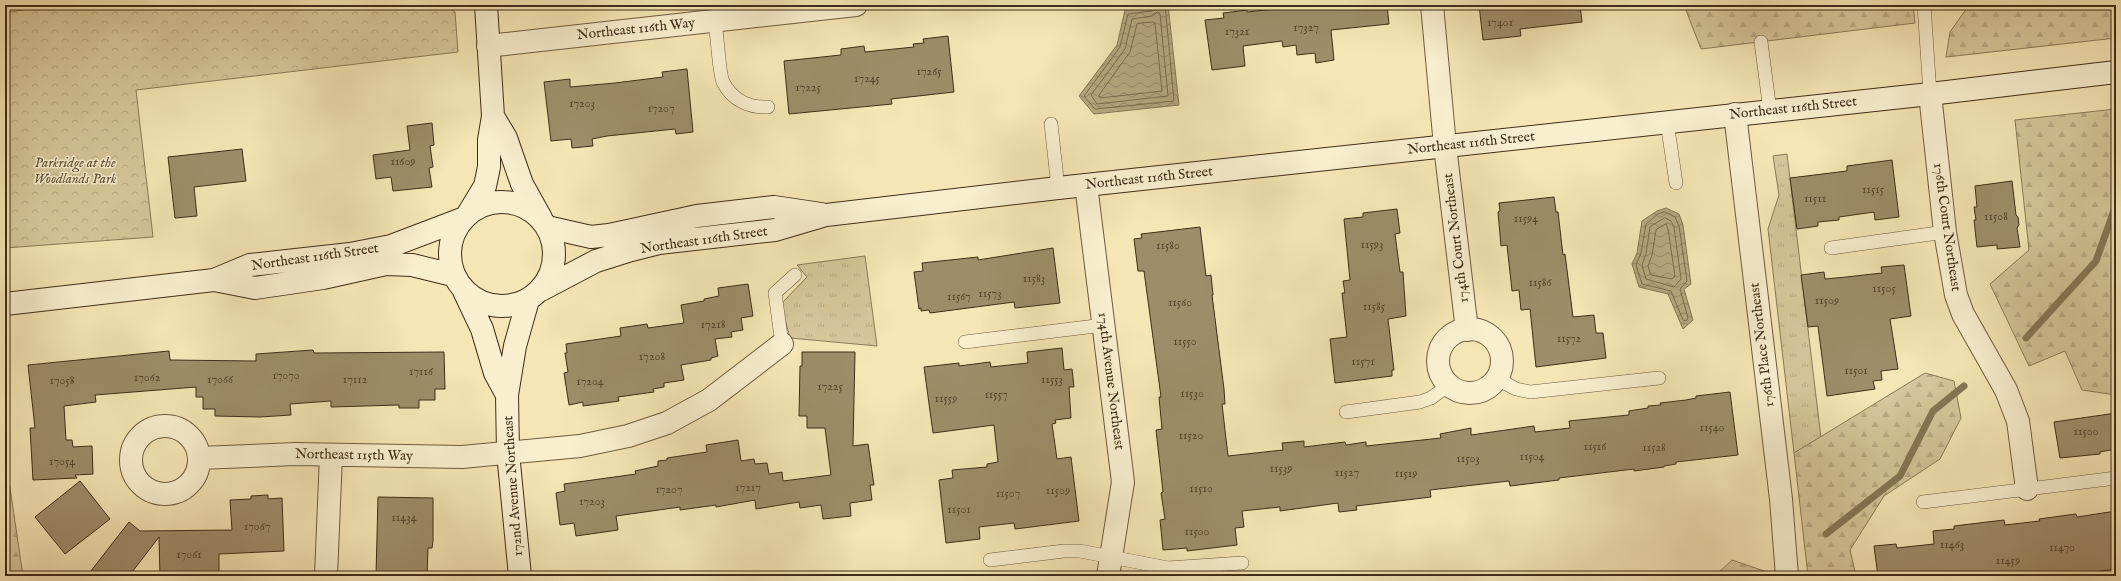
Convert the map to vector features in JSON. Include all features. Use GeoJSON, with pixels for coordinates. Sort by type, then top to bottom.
{"type":"FeatureCollection","features":[{"type":"Feature","properties":{"kind":"street"},"geometry":{"type":"LineString","coordinates":[[486,5],[493,116],[489,140],[489,167],[485,186],[452,236],[449,255],[459,283],[478,301],[495,306],[512,306],[534,295],[548,279],[554,259],[552,239],[522,184],[506,138],[493,116]]}},
{"type":"Feature","properties":{"kind":"street","name":"Northeast 116th Way"},"geometry":{"type":"LineString","coordinates":[[488,46],[856,5]]}},
{"type":"Feature","properties":{"kind":"street","name":"174th Court Northeast"},"geometry":{"type":"LineString","coordinates":[[1432,5],[1445,146],[1467,330]]}},
{"type":"Feature","properties":{"kind":"street","name":"Northeast 116th Street"},"geometry":{"type":"LineString","coordinates":[[534,295],[596,261],[631,250],[659,243],[774,230],[826,215],[1086,184],[1930,94],[2116,72]]}},
{"type":"Feature","properties":{"kind":"street","name":"176th Court Northeast"},"geometry":{"type":"LineString","coordinates":[[1930,94],[1946,232],[1956,295],[1982,348],[2006,390],[2018,421],[2027,489]]}},
{"type":"Feature","properties":{"kind":"street","name":"176th Place Northeast"},"geometry":{"type":"LineString","coordinates":[[1735,114],[1781,499],[1787,576]]}},
{"type":"Feature","properties":{"kind":"street","name":"174th Avenue Northeast"},"geometry":{"type":"LineString","coordinates":[[1086,184],[1123,482],[1110,567]]}},
{"type":"Feature","properties":{"kind":"street"},"geometry":{"type":"LineString","coordinates":[[465,216],[482,205],[498,201],[515,203],[530,210],[545,224]]}},
{"type":"Feature","properties":{"kind":"street","name":"Northeast 116th Street"},"geometry":{"type":"LineString","coordinates":[[545,224],[591,237],[610,235],[697,216],[774,206],[826,215]]}},
{"type":"Feature","properties":{"kind":"street","name":"Northeast 116th Street"},"geometry":{"type":"LineString","coordinates":[[5,304],[214,280],[250,265],[350,254],[390,246],[465,216]]}},
{"type":"Feature","properties":{"kind":"street","name":"Northeast 116th Street"},"geometry":{"type":"LineString","coordinates":[[214,280],[255,288],[323,278],[386,264],[412,265],[459,283]]}},
{"type":"Feature","properties":{"kind":"street","name":"172nd Avenue Northeast"},"geometry":{"type":"LineString","coordinates":[[459,283],[482,329],[495,373],[507,395]]}},
{"type":"Feature","properties":{"kind":"street","name":"172nd Avenue Northeast"},"geometry":{"type":"LineString","coordinates":[[520,576],[508,453],[507,395],[514,346],[534,295]]}},
{"type":"Feature","properties":{"kind":"street"},"geometry":{"type":"LineString","coordinates":[[1476,330],[1486,333],[1499,348],[1501,368],[1496,378],[1483,390],[1473,393],[1463,392],[1449,385],[1440,374],[1438,364],[1438,354],[1442,345],[1448,337],[1457,332],[1476,330]]}},
{"type":"Feature","properties":{"kind":"street","name":"Northeast 115th Way"},"geometry":{"type":"LineString","coordinates":[[199,458],[262,454],[462,457],[580,446],[628,436],[667,423],[709,400],[782,344]]}},
{"type":"Feature","properties":{"kind":"street"},"geometry":{"type":"LineString","coordinates":[[326,576],[331,455]]}},
{"type":"Feature","properties":{"kind":"lane"},"geometry":{"type":"LineString","coordinates":[[1924,5],[1930,94]]}},
{"type":"Feature","properties":{"kind":"lane"},"geometry":{"type":"LineString","coordinates":[[715,20],[723,81],[739,101],[757,107],[768,107]]}},
{"type":"Feature","properties":{"kind":"lane"},"geometry":{"type":"LineString","coordinates":[[1761,42],[1770,110]]}},
{"type":"Feature","properties":{"kind":"lane"},"geometry":{"type":"LineString","coordinates":[[1666,122],[1676,183]]}},
{"type":"Feature","properties":{"kind":"lane"},"geometry":{"type":"LineString","coordinates":[[1051,124],[1058,188]]}},
{"type":"Feature","properties":{"kind":"lane"},"geometry":{"type":"LineString","coordinates":[[1831,248],[1946,232]]}},
{"type":"Feature","properties":{"kind":"lane"},"geometry":{"type":"LineString","coordinates":[[782,344],[775,293],[795,275]]}},
{"type":"Feature","properties":{"kind":"lane"},"geometry":{"type":"LineString","coordinates":[[965,342],[1104,325]]}},
{"type":"Feature","properties":{"kind":"lane"},"geometry":{"type":"LineString","coordinates":[[1496,378],[1516,389],[1535,392],[1659,378]]}},
{"type":"Feature","properties":{"kind":"lane"},"geometry":{"type":"LineString","coordinates":[[1346,412],[1420,402],[1431,398],[1449,385]]}},
{"type":"Feature","properties":{"kind":"lane"},"geometry":{"type":"LineString","coordinates":[[1924,502],[2116,478]]}},
{"type":"Feature","properties":{"kind":"lane"},"geometry":{"type":"LineString","coordinates":[[990,560],[1064,551],[1080,551],[1110,567],[1168,568],[1242,563]]}},
{"type":"Feature","properties":{"kind":"green space","name":"Parkridge at the Woodlands Park"},"geometry":{"type":"Polygon","coordinates":[[[49,5],[447,5],[455,12],[458,52],[136,90],[153,237],[5,248],[5,13],[49,5]]]}},
{"type":"Feature","properties":{"kind":"green space"},"geometry":{"type":"Polygon","coordinates":[[[1684,5],[1913,5],[1915,23],[1701,49],[1684,5]]]}},
{"type":"Feature","properties":{"kind":"green space"},"geometry":{"type":"Polygon","coordinates":[[[1969,5],[2116,5],[2116,38],[1946,57],[1950,32],[1969,5]]]}},
{"type":"Feature","properties":{"kind":"green space"},"geometry":{"type":"Polygon","coordinates":[[[2116,109],[2116,395],[2082,390],[2065,351],[2029,366],[1990,284],[2029,250],[2015,120],[2116,109]]]}},
{"type":"Feature","properties":{"kind":"green space"},"geometry":{"type":"Polygon","coordinates":[[[1787,154],[1821,438],[1794,453],[1768,229],[1779,195],[1773,156],[1787,154]]]}},
{"type":"Feature","properties":{"kind":"green space"},"geometry":{"type":"Polygon","coordinates":[[[865,256],[877,346],[790,338],[781,304],[807,277],[797,265],[865,256]]]}},
{"type":"Feature","properties":{"kind":"green space"},"geometry":{"type":"Polygon","coordinates":[[[1925,373],[1954,381],[1961,418],[1940,459],[1884,496],[1850,550],[1856,576],[1808,576],[1794,453],[1925,373]]]}},
{"type":"Feature","properties":{"kind":"green space"},"geometry":{"type":"Polygon","coordinates":[[[5,454],[23,576],[5,576],[5,454]]]}},
{"type":"Feature","properties":{"kind":"green space"},"geometry":{"type":"Polygon","coordinates":[[[1732,560],[1767,572],[1768,576],[1715,576],[1732,560]]]}},
{"type":"Feature","properties":{"kind":"water"},"geometry":{"type":"Polygon","coordinates":[[[1168,5],[1179,105],[1094,114],[1079,96],[1117,45],[1125,10],[1168,5]]]}},
{"type":"Feature","properties":{"kind":"water"},"geometry":{"type":"Polygon","coordinates":[[[1666,208],[1679,214],[1683,225],[1691,284],[1684,289],[1693,320],[1683,329],[1668,294],[1639,287],[1632,264],[1637,253],[1642,221],[1657,211],[1666,208]]]}},
{"type":"Feature","properties":{"kind":"building"},"geometry":{"type":"Polygon","coordinates":[[[1292,5],[1387,5],[1389,24],[1331,30],[1334,60],[1316,63],[1315,53],[1297,55],[1296,45],[1283,47],[1282,41],[1243,46],[1245,66],[1212,70],[1205,20],[1224,18],[1223,13],[1292,7],[1292,5]]]}},
{"type":"Feature","properties":{"kind":"building"},"geometry":{"type":"Polygon","coordinates":[[[1479,5],[1580,5],[1582,22],[1520,29],[1521,36],[1483,40],[1479,5]]]}},
{"type":"Feature","properties":{"kind":"building"},"geometry":{"type":"Polygon","coordinates":[[[948,36],[954,92],[891,99],[892,104],[789,114],[784,61],[841,55],[841,49],[864,46],[865,52],[914,47],[913,44],[924,43],[923,39],[948,36]]]}},
{"type":"Feature","properties":{"kind":"building"},"geometry":{"type":"Polygon","coordinates":[[[687,69],[693,132],[676,134],[675,129],[607,136],[592,139],[593,146],[572,148],[571,139],[551,141],[544,82],[570,79],[570,87],[615,83],[663,77],[662,72],[687,69]]]}},
{"type":"Feature","properties":{"kind":"building"},"geometry":{"type":"Polygon","coordinates":[[[432,123],[434,145],[430,146],[433,167],[429,168],[432,187],[393,191],[391,177],[376,179],[373,155],[410,150],[407,126],[432,123]]]}},
{"type":"Feature","properties":{"kind":"building"},"geometry":{"type":"Polygon","coordinates":[[[242,149],[246,181],[194,187],[197,216],[175,218],[168,157],[242,149]]]}},
{"type":"Feature","properties":{"kind":"building"},"geometry":{"type":"Polygon","coordinates":[[[1892,160],[1899,217],[1875,220],[1874,212],[1839,217],[1839,220],[1818,222],[1818,226],[1797,229],[1790,178],[1847,171],[1847,166],[1892,160]]]}},
{"type":"Feature","properties":{"kind":"building"},"geometry":{"type":"Polygon","coordinates":[[[2012,181],[2016,215],[2018,217],[2019,225],[2017,228],[2020,247],[1997,249],[1997,245],[1977,247],[1974,220],[1976,220],[1974,207],[1977,207],[1975,186],[2012,181]]]}},
{"type":"Feature","properties":{"kind":"building"},"geometry":{"type":"Polygon","coordinates":[[[1554,197],[1556,212],[1558,212],[1563,255],[1565,254],[1573,317],[1594,315],[1596,333],[1603,333],[1606,358],[1536,367],[1530,309],[1521,310],[1519,290],[1512,291],[1507,245],[1501,246],[1498,212],[1500,211],[1499,203],[1554,197]]]}},
{"type":"Feature","properties":{"kind":"building"},"geometry":{"type":"Polygon","coordinates":[[[1397,209],[1400,233],[1395,234],[1400,272],[1403,272],[1406,316],[1388,319],[1394,370],[1392,370],[1392,376],[1335,383],[1330,339],[1347,337],[1342,293],[1345,293],[1343,281],[1350,280],[1344,219],[1363,217],[1363,213],[1397,209]]]}},
{"type":"Feature","properties":{"kind":"building"},"geometry":{"type":"Polygon","coordinates":[[[1200,227],[1206,276],[1211,275],[1212,295],[1224,389],[1225,404],[1222,404],[1228,456],[1283,450],[1282,443],[1304,441],[1304,447],[1345,442],[1346,445],[1366,442],[1366,446],[1441,438],[1440,434],[1471,428],[1471,435],[1534,426],[1535,432],[1570,428],[1569,421],[1629,415],[1629,411],[1648,408],[1648,406],[1661,405],[1660,403],[1686,400],[1696,398],[1696,396],[1730,392],[1738,455],[1676,462],[1676,464],[1664,467],[1559,478],[1559,480],[1510,486],[1509,481],[1430,490],[1431,497],[1356,506],[1357,510],[1339,512],[1338,503],[1280,511],[1280,507],[1242,511],[1244,527],[1235,528],[1237,545],[1187,551],[1187,548],[1163,550],[1160,520],[1165,519],[1161,493],[1163,492],[1156,430],[1162,429],[1159,397],[1161,397],[1144,271],[1138,271],[1134,239],[1142,238],[1141,234],[1200,227]]]}},
{"type":"Feature","properties":{"kind":"building"},"geometry":{"type":"Polygon","coordinates":[[[1053,248],[1060,303],[1015,308],[1014,302],[930,313],[929,310],[921,311],[921,308],[919,309],[914,272],[923,271],[922,263],[978,257],[978,260],[1053,248]]]}},
{"type":"Feature","properties":{"kind":"building"},"geometry":{"type":"Polygon","coordinates":[[[1904,265],[1911,316],[1890,319],[1898,369],[1881,371],[1882,380],[1873,381],[1875,389],[1827,396],[1818,326],[1808,327],[1801,275],[1824,272],[1825,279],[1846,277],[1882,273],[1881,267],[1904,265]]]}},
{"type":"Feature","properties":{"kind":"building"},"geometry":{"type":"Polygon","coordinates":[[[748,284],[753,316],[741,318],[743,330],[731,332],[732,337],[715,339],[718,356],[711,358],[711,360],[681,365],[684,380],[664,383],[664,387],[653,389],[654,392],[618,397],[619,401],[583,406],[583,402],[569,405],[564,373],[568,372],[565,353],[567,353],[566,344],[621,336],[620,328],[647,324],[648,328],[684,323],[681,305],[704,301],[704,299],[719,296],[718,288],[748,284]]]}},
{"type":"Feature","properties":{"kind":"building"},"geometry":{"type":"Polygon","coordinates":[[[1062,348],[1064,370],[1072,369],[1074,387],[1069,387],[1071,418],[1055,420],[1056,423],[1052,424],[1057,459],[1071,457],[1079,521],[1015,529],[1014,523],[979,527],[980,539],[946,543],[939,480],[953,478],[952,470],[987,467],[987,464],[998,462],[994,425],[933,433],[924,367],[959,363],[959,366],[990,362],[991,367],[1028,363],[1027,352],[1062,348]]]}},
{"type":"Feature","properties":{"kind":"building"},"geometry":{"type":"Polygon","coordinates":[[[313,350],[314,353],[444,352],[445,389],[435,389],[435,400],[419,400],[419,408],[399,408],[399,405],[331,407],[331,401],[290,404],[291,415],[260,417],[215,416],[215,409],[203,409],[203,397],[196,397],[196,387],[95,395],[96,402],[64,406],[66,440],[72,440],[73,447],[92,446],[93,474],[75,475],[77,478],[33,480],[30,428],[35,428],[28,365],[169,351],[170,360],[256,361],[256,354],[313,350]]]}},
{"type":"Feature","properties":{"kind":"building"},"geometry":{"type":"Polygon","coordinates":[[[802,352],[855,352],[853,446],[868,444],[874,485],[870,485],[872,500],[850,503],[851,516],[823,519],[821,505],[800,508],[799,502],[756,509],[755,500],[716,507],[716,505],[680,510],[680,507],[616,516],[618,530],[576,536],[574,523],[560,525],[556,493],[565,491],[564,484],[636,474],[635,471],[658,466],[658,461],[667,460],[667,458],[707,452],[706,445],[738,440],[741,461],[754,459],[755,464],[767,463],[769,474],[782,472],[783,481],[831,475],[825,428],[807,428],[807,416],[799,416],[800,366],[802,366],[802,352]]]}},
{"type":"Feature","properties":{"kind":"building"},"geometry":{"type":"Polygon","coordinates":[[[2116,413],[2116,449],[2100,452],[2100,454],[2060,458],[2054,422],[2116,413]]]}},
{"type":"Feature","properties":{"kind":"building"},"geometry":{"type":"Polygon","coordinates":[[[80,481],[110,519],[65,554],[35,517],[80,481]]]}},
{"type":"Feature","properties":{"kind":"building"},"geometry":{"type":"Polygon","coordinates":[[[268,495],[268,499],[282,498],[284,551],[219,554],[219,576],[160,576],[159,537],[129,576],[87,576],[129,522],[140,531],[232,530],[230,500],[251,499],[251,496],[268,495]]]}},
{"type":"Feature","properties":{"kind":"building"},"geometry":{"type":"Polygon","coordinates":[[[378,497],[433,498],[433,541],[432,548],[428,548],[427,576],[376,576],[378,497]]]}},
{"type":"Feature","properties":{"kind":"building"},"geometry":{"type":"Polygon","coordinates":[[[2116,511],[2116,569],[2059,576],[1878,576],[1874,546],[1896,544],[1897,548],[1934,544],[1933,531],[1954,529],[1954,526],[2004,520],[2005,525],[2040,521],[2039,519],[2076,514],[2077,517],[2116,511]]]}},
{"type":"Feature","properties":{"kind":"waterway"},"geometry":{"type":"LineString","coordinates":[[2026,338],[2096,261],[2116,205]]}},
{"type":"Feature","properties":{"kind":"waterway"},"geometry":{"type":"LineString","coordinates":[[1826,534],[1900,476],[1933,411],[1964,386]]}}]}
